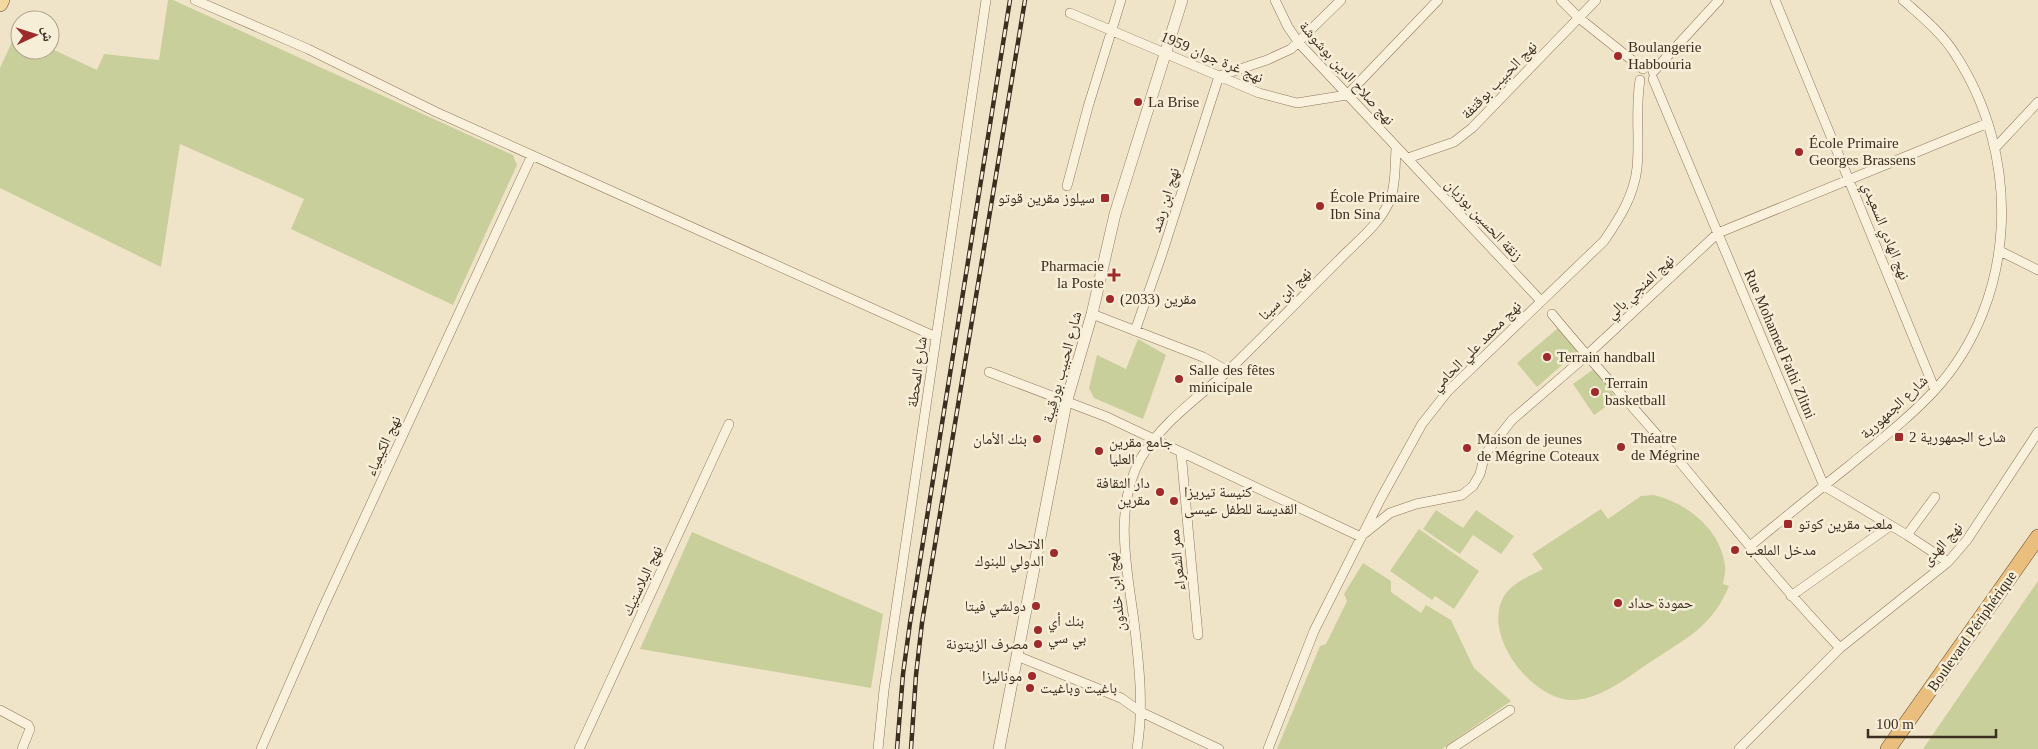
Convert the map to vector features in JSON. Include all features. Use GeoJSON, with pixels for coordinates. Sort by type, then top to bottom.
{"type":"FeatureCollection","features":[{"type":"Feature","properties":{"kind":"highway","name":"Boulevard Périphérique"},"geometry":{"type":"LineString","coordinates":[[1888,749],[2038,537]]}},
{"type":"Feature","properties":{"kind":"highway","name":"Boulevard Périphérique"},"geometry":{"type":"LineString","coordinates":[[1901,749],[2038,547]]}},
{"type":"Feature","properties":{"kind":"main road"},"geometry":{"type":"LineString","coordinates":[[0,4],[2,0]]}},
{"type":"Feature","properties":{"kind":"street"},"geometry":{"type":"LineString","coordinates":[[195,0],[308,49],[436,112],[936,337]]}},
{"type":"Feature","properties":{"kind":"street","name":"شارع المحطة"},"geometry":{"type":"LineString","coordinates":[[878,749],[884,690],[986,0]]}},
{"type":"Feature","properties":{"kind":"street"},"geometry":{"type":"LineString","coordinates":[[1066,186],[1121,0]]}},
{"type":"Feature","properties":{"kind":"street","name":"شارع الحبيب بورقيبة"},"geometry":{"type":"LineString","coordinates":[[999,749],[1066,403],[1092,314],[1115,214],[1182,0]]}},
{"type":"Feature","properties":{"kind":"street","name":"نهج صلاح الدين بوشوشة"},"geometry":{"type":"LineString","coordinates":[[1275,0],[1288,27],[1299,43],[1396,148],[1408,158]]}},
{"type":"Feature","properties":{"kind":"street"},"geometry":{"type":"LineString","coordinates":[[1219,76],[1267,60],[1299,43],[1342,0]]}},
{"type":"Feature","properties":{"kind":"street"},"geometry":{"type":"LineString","coordinates":[[1347,95],[1438,0]]}},
{"type":"Feature","properties":{"kind":"street"},"geometry":{"type":"LineString","coordinates":[[1561,0],[1579,18],[1643,69],[1648,68],[1653,75]]}},
{"type":"Feature","properties":{"kind":"street","name":"نهج الحبيب بوقتفة"},"geometry":{"type":"LineString","coordinates":[[1408,158],[1454,142],[1468,132],[1596,0]]}},
{"type":"Feature","properties":{"kind":"street"},"geometry":{"type":"LineString","coordinates":[[1643,69],[1639,74],[1640,80],[1648,83],[1719,0]]}},
{"type":"Feature","properties":{"kind":"street","name":"نهج الهادي السعيدي"},"geometry":{"type":"LineString","coordinates":[[1775,0],[1935,390]]}},
{"type":"Feature","properties":{"kind":"street","name":"شارع الجمهورية"},"geometry":{"type":"LineString","coordinates":[[1750,546],[1892,431],[1935,390],[1966,349],[1984,312],[2000,251],[2002,224],[2001,180],[1996,147],[1972,84],[1956,54],[1942,36],[1903,0]]}},
{"type":"Feature","properties":{"kind":"street","name":"نهج غرة جوان 1959"},"geometry":{"type":"LineString","coordinates":[[1070,13],[1156,48],[1259,94],[1297,103],[1347,95]]}},
{"type":"Feature","properties":{"kind":"street","name":"Rue Mohamed Fathi Zlitni"},"geometry":{"type":"LineString","coordinates":[[1653,75],[1824,486]]}},
{"type":"Feature","properties":{"kind":"street","name":"نهج ابن رشد"},"geometry":{"type":"LineString","coordinates":[[1136,331],[1219,76]]}},
{"type":"Feature","properties":{"kind":"street","name":"نهج محمد علي الحامي"},"geometry":{"type":"LineString","coordinates":[[1268,749],[1314,631],[1422,424],[1448,390],[1604,241],[1623,213],[1633,188],[1637,168],[1636,114],[1640,80]]}},
{"type":"Feature","properties":{"kind":"street"},"geometry":{"type":"LineString","coordinates":[[1996,147],[2038,102]]}},
{"type":"Feature","properties":{"kind":"street","name":"نهج المنجي بالي"},"geometry":{"type":"LineString","coordinates":[[1362,536],[1390,514],[1416,504],[1462,495],[1473,486],[1480,474],[1485,454],[1512,420],[1586,356],[1718,233],[1988,122]]}},
{"type":"Feature","properties":{"kind":"street","name":"نهج ابن سينا"},"geometry":{"type":"LineString","coordinates":[[1155,439],[1370,231],[1391,197],[1396,148]]}},
{"type":"Feature","properties":{"kind":"street","name":"نهج الكيمياء"},"geometry":{"type":"LineString","coordinates":[[262,749],[326,601],[532,155]]}},
{"type":"Feature","properties":{"kind":"street","name":"زنقة الحسين بوزيان"},"geometry":{"type":"LineString","coordinates":[[1408,158],[1541,301]]}},
{"type":"Feature","properties":{"kind":"street"},"geometry":{"type":"LineString","coordinates":[[2000,251],[2038,270]]}},
{"type":"Feature","properties":{"kind":"street"},"geometry":{"type":"LineString","coordinates":[[1092,314],[1203,357],[1228,370]]}},
{"type":"Feature","properties":{"kind":"street"},"geometry":{"type":"LineString","coordinates":[[1552,314],[1791,596],[1840,648],[1738,749]]}},
{"type":"Feature","properties":{"kind":"street"},"geometry":{"type":"LineString","coordinates":[[989,372],[1066,403],[1107,417],[1362,536]]}},
{"type":"Feature","properties":{"kind":"street","name":"نهج البلاستيك"},"geometry":{"type":"LineString","coordinates":[[579,749],[729,424]]}},
{"type":"Feature","properties":{"kind":"street","name":"نهج الهدى"},"geometry":{"type":"LineString","coordinates":[[1840,648],[1948,562],[1967,540],[2038,432]]}},
{"type":"Feature","properties":{"kind":"street","name":"نهج ابن خلدون"},"geometry":{"type":"LineString","coordinates":[[1137,749],[1141,712],[1125,541],[1126,507],[1130,484],[1141,458],[1155,439]]}},
{"type":"Feature","properties":{"kind":"street","name":"ممر الشعراء"},"geometry":{"type":"LineString","coordinates":[[1181,452],[1198,635]]}},
{"type":"Feature","properties":{"kind":"street"},"geometry":{"type":"LineString","coordinates":[[1824,486],[1907,535],[1948,562]]}},
{"type":"Feature","properties":{"kind":"street"},"geometry":{"type":"LineString","coordinates":[[1907,535],[1935,497]]}},
{"type":"Feature","properties":{"kind":"street"},"geometry":{"type":"LineString","coordinates":[[1791,596],[1890,526]]}},
{"type":"Feature","properties":{"kind":"street"},"geometry":{"type":"LineString","coordinates":[[1017,656],[1121,698],[1141,712],[1219,749]]}},
{"type":"Feature","properties":{"kind":"street"},"geometry":{"type":"LineString","coordinates":[[0,710],[28,725],[30,729],[22,749]]}},
{"type":"Feature","properties":{"kind":"street"},"geometry":{"type":"LineString","coordinates":[[1451,749],[1510,710]]}},
{"type":"Feature","properties":{"kind":"green space"},"geometry":{"type":"Polygon","coordinates":[[[168,0],[173,0],[513,155],[517,165],[453,305],[291,229],[304,199],[180,144],[161,267],[0,188],[0,68],[10,46],[10,60],[60,60],[60,53],[97,70],[104,54],[159,60],[168,0]]]}},
{"type":"Feature","properties":{"kind":"green space","name":"Terrain handball"},"geometry":{"type":"Polygon","coordinates":[[[1558,328],[1578,351],[1537,387],[1517,363],[1558,328]]]}},
{"type":"Feature","properties":{"kind":"green space"},"geometry":{"type":"Polygon","coordinates":[[[1138,339],[1166,355],[1143,419],[1094,398],[1089,388],[1097,355],[1126,369],[1138,339]]]}},
{"type":"Feature","properties":{"kind":"green space","name":"Terrain basketball"},"geometry":{"type":"Polygon","coordinates":[[[1595,368],[1617,399],[1594,415],[1573,384],[1595,368]]]}},
{"type":"Feature","properties":{"kind":"green space"},"geometry":{"type":"Polygon","coordinates":[[[1654,495],[1678,504],[1690,511],[1709,529],[1722,552],[1725,565],[1723,584],[1729,586],[1723,599],[1708,619],[1691,635],[1629,677],[1597,695],[1575,700],[1559,698],[1544,691],[1529,680],[1516,665],[1506,649],[1500,632],[1498,616],[1505,594],[1514,585],[1543,569],[1532,554],[1601,509],[1608,519],[1641,496],[1654,495]]]}},
{"type":"Feature","properties":{"kind":"green space"},"geometry":{"type":"Polygon","coordinates":[[[1436,510],[1463,528],[1476,510],[1514,536],[1501,554],[1473,535],[1460,554],[1423,529],[1436,510]]]}},
{"type":"Feature","properties":{"kind":"green space"},"geometry":{"type":"Polygon","coordinates":[[[1419,529],[1479,571],[1454,609],[1435,596],[1432,600],[1390,571],[1419,529]]]}},
{"type":"Feature","properties":{"kind":"green space"},"geometry":{"type":"Polygon","coordinates":[[[692,532],[883,614],[871,688],[640,649],[692,532]]]}},
{"type":"Feature","properties":{"kind":"green space"},"geometry":{"type":"Polygon","coordinates":[[[1363,563],[1391,581],[1391,592],[1421,613],[1426,605],[1451,620],[1474,668],[1511,701],[1442,749],[1277,749],[1320,646],[1326,644],[1347,601],[1344,594],[1363,563]]]}},
{"type":"Feature","properties":{"kind":"green space"},"geometry":{"type":"Polygon","coordinates":[[[2038,581],[2038,749],[1923,749],[2038,581]]]}},
{"type":"Feature","properties":{"kind":"railway"},"geometry":{"type":"LineString","coordinates":[[897,749],[903,674],[910,623],[1010,0]]}},
{"type":"Feature","properties":{"kind":"railway"},"geometry":{"type":"LineString","coordinates":[[911,749],[922,623],[1025,0]]}},
{"type":"Feature","properties":{"kind":"place","name":"Boulangerie Habbouria"},"geometry":{"type":"Point","coordinates":[1618,56]}},
{"type":"Feature","properties":{"kind":"place","name":"La Brise"},"geometry":{"type":"Point","coordinates":[1138,102]}},
{"type":"Feature","properties":{"kind":"place","name":"École Primaire Georges Brassens"},"geometry":{"type":"Point","coordinates":[1799,152]}},
{"type":"Feature","properties":{"kind":"place","name":"سيلوز مقرين قوتو"},"geometry":{"type":"Point","coordinates":[1105,198]}},
{"type":"Feature","properties":{"kind":"place","name":"École Primaire Ibn Sina"},"geometry":{"type":"Point","coordinates":[1320,206]}},
{"type":"Feature","properties":{"kind":"place","name":"Pharmacie la Poste"},"geometry":{"type":"Point","coordinates":[1114,275]}},
{"type":"Feature","properties":{"kind":"place","name":"مقرين (2033)"},"geometry":{"type":"Point","coordinates":[1110,299]}},
{"type":"Feature","properties":{"kind":"place","name":"Terrain handball"},"geometry":{"type":"Point","coordinates":[1547,357]}},
{"type":"Feature","properties":{"kind":"place","name":"Salle des fêtes minicipale"},"geometry":{"type":"Point","coordinates":[1179,379]}},
{"type":"Feature","properties":{"kind":"place","name":"Terrain basketball"},"geometry":{"type":"Point","coordinates":[1595,392]}},
{"type":"Feature","properties":{"kind":"place","name":"شارع الجمهورية 2"},"geometry":{"type":"Point","coordinates":[1899,437]}},
{"type":"Feature","properties":{"kind":"place","name":"بنك الأمان"},"geometry":{"type":"Point","coordinates":[1037,439]}},
{"type":"Feature","properties":{"kind":"place","name":"Théatre de Mégrine"},"geometry":{"type":"Point","coordinates":[1621,447]}},
{"type":"Feature","properties":{"kind":"place","name":"Maison de jeunes de Mégrine Coteaux"},"geometry":{"type":"Point","coordinates":[1467,448]}},
{"type":"Feature","properties":{"kind":"place","name":"جامع مقرين العليا"},"geometry":{"type":"Point","coordinates":[1099,451]}},
{"type":"Feature","properties":{"kind":"place","name":"دار الثقافة مقرين"},"geometry":{"type":"Point","coordinates":[1160,492]}},
{"type":"Feature","properties":{"kind":"place","name":"كنيسة تيريزا القديسة للطفل عيسى"},"geometry":{"type":"Point","coordinates":[1174,501]}},
{"type":"Feature","properties":{"kind":"place","name":"ملعب مقرين كوتو"},"geometry":{"type":"Point","coordinates":[1788,524]}},
{"type":"Feature","properties":{"kind":"place","name":"مدخل الملعب"},"geometry":{"type":"Point","coordinates":[1735,550]}},
{"type":"Feature","properties":{"kind":"place","name":"الاتحاد الدولي للبنوك"},"geometry":{"type":"Point","coordinates":[1054,553]}},
{"type":"Feature","properties":{"kind":"place","name":"حمودة حداد"},"geometry":{"type":"Point","coordinates":[1618,603]}},
{"type":"Feature","properties":{"kind":"place","name":"دولشي فيتا"},"geometry":{"type":"Point","coordinates":[1036,606]}},
{"type":"Feature","properties":{"kind":"place","name":"بنك أي بي سي"},"geometry":{"type":"Point","coordinates":[1038,630]}},
{"type":"Feature","properties":{"kind":"place","name":"مصرف الزيتونة"},"geometry":{"type":"Point","coordinates":[1038,644]}},
{"type":"Feature","properties":{"kind":"place","name":"موناليزا"},"geometry":{"type":"Point","coordinates":[1032,676]}},
{"type":"Feature","properties":{"kind":"place","name":"باغيت وباغيت"},"geometry":{"type":"Point","coordinates":[1030,688]}}]}
